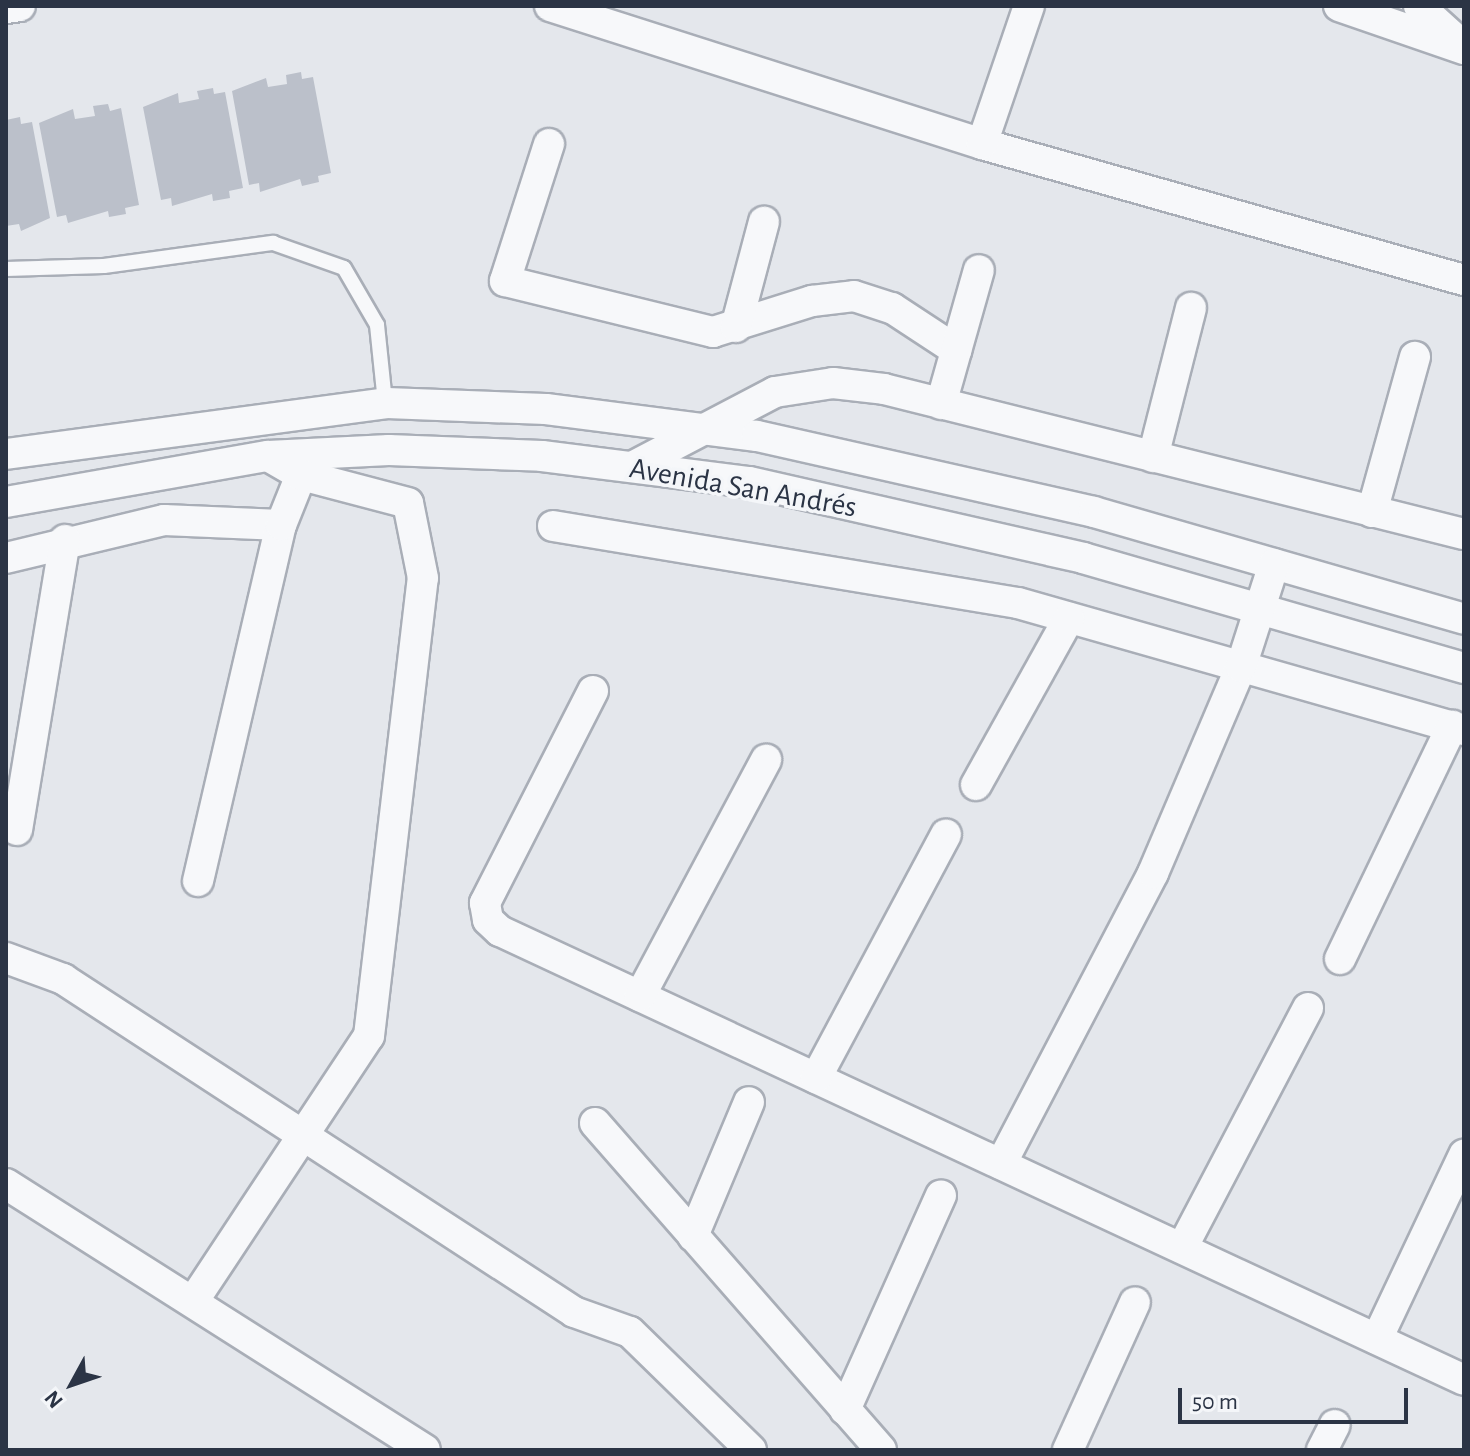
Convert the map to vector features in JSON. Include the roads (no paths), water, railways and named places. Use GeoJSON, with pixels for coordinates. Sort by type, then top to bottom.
{"type":"FeatureCollection","features":[{"type":"Feature","properties":{"kind":"street"},"geometry":{"type":"LineString","coordinates":[[6,8],[20,6]]}},
{"type":"Feature","properties":{"kind":"street"},"geometry":{"type":"LineString","coordinates":[[550,6],[982,144],[1464,280]]}},
{"type":"Feature","properties":{"kind":"street"},"geometry":{"type":"LineString","coordinates":[[982,144],[1029,6]]}},
{"type":"Feature","properties":{"kind":"street"},"geometry":{"type":"LineString","coordinates":[[1339,6],[1464,48]]}},
{"type":"Feature","properties":{"kind":"street"},"geometry":{"type":"LineString","coordinates":[[1419,6],[1464,48]]}},
{"type":"Feature","properties":{"kind":"street"},"geometry":{"type":"LineString","coordinates":[[549,144],[505,281],[713,332],[812,301],[854,296],[892,308],[956,350]]}},
{"type":"Feature","properties":{"kind":"street"},"geometry":{"type":"LineString","coordinates":[[736,327],[764,222]]}},
{"type":"Feature","properties":{"kind":"street"},"geometry":{"type":"LineString","coordinates":[[941,404],[979,270]]}},
{"type":"Feature","properties":{"kind":"street"},"geometry":{"type":"LineString","coordinates":[[1153,457],[1191,308]]}},
{"type":"Feature","properties":{"kind":"street"},"geometry":{"type":"LineString","coordinates":[[1372,512],[1415,357]]}},
{"type":"Feature","properties":{"kind":"street"},"geometry":{"type":"LineString","coordinates":[[632,467],[696,428],[775,392],[833,383],[941,404],[1464,534]]}},
{"type":"Feature","properties":{"kind":"street"},"geometry":{"type":"LineString","coordinates":[[385,403],[389,450]]}},
{"type":"Feature","properties":{"kind":"street","name":"Avenida San Andrés"},"geometry":{"type":"LineString","coordinates":[[6,454],[385,403],[546,409],[696,428],[1079,509],[1464,619]]}},
{"type":"Feature","properties":{"kind":"street","name":"Avenida San Andrés"},"geometry":{"type":"LineString","coordinates":[[6,502],[268,456],[389,450],[632,467],[825,499],[1083,558],[1464,668]]}},
{"type":"Feature","properties":{"kind":"street"},"geometry":{"type":"LineString","coordinates":[[194,1300],[369,1036],[423,578],[408,503],[301,475],[268,456]]}},
{"type":"Feature","properties":{"kind":"street"},"geometry":{"type":"LineString","coordinates":[[198,881],[281,525],[301,475]]}},
{"type":"Feature","properties":{"kind":"street"},"geometry":{"type":"LineString","coordinates":[[6,558],[65,540],[164,520],[281,525]]}},
{"type":"Feature","properties":{"kind":"street"},"geometry":{"type":"LineString","coordinates":[[553,526],[1069,618],[1458,728],[1340,959]]}},
{"type":"Feature","properties":{"kind":"street"},"geometry":{"type":"LineString","coordinates":[[17,830],[65,540]]}},
{"type":"Feature","properties":{"kind":"street"},"geometry":{"type":"LineString","coordinates":[[1001,1164],[1153,873],[1241,667],[1274,564]]}},
{"type":"Feature","properties":{"kind":"street"},"geometry":{"type":"LineString","coordinates":[[976,785],[1069,618]]}},
{"type":"Feature","properties":{"kind":"street"},"geometry":{"type":"LineString","coordinates":[[593,691],[485,903],[488,920],[500,931],[1464,1380]]}},
{"type":"Feature","properties":{"kind":"street"},"geometry":{"type":"LineString","coordinates":[[640,996],[766,760]]}},
{"type":"Feature","properties":{"kind":"street"},"geometry":{"type":"LineString","coordinates":[[816,1078],[946,835]]}},
{"type":"Feature","properties":{"kind":"street"},"geometry":{"type":"LineString","coordinates":[[6,958],[63,979],[574,1312],[630,1332],[751,1450]]}},
{"type":"Feature","properties":{"kind":"street"},"geometry":{"type":"LineString","coordinates":[[1182,1248],[1308,1008]]}},
{"type":"Feature","properties":{"kind":"street"},"geometry":{"type":"LineString","coordinates":[[693,1236],[749,1102]]}},
{"type":"Feature","properties":{"kind":"street"},"geometry":{"type":"LineString","coordinates":[[595,1123],[881,1450]]}},
{"type":"Feature","properties":{"kind":"street"},"geometry":{"type":"LineString","coordinates":[[1377,1339],[1464,1155]]}},
{"type":"Feature","properties":{"kind":"street"},"geometry":{"type":"LineString","coordinates":[[6,1184],[194,1300],[425,1450]]}},
{"type":"Feature","properties":{"kind":"street"},"geometry":{"type":"LineString","coordinates":[[845,1410],[941,1195]]}},
{"type":"Feature","properties":{"kind":"street"},"geometry":{"type":"LineString","coordinates":[[1068,1450],[1135,1302]]}},
{"type":"Feature","properties":{"kind":"lane"},"geometry":{"type":"LineString","coordinates":[[6,269],[104,266],[273,243],[344,268],[377,325],[385,403]]}}]}
